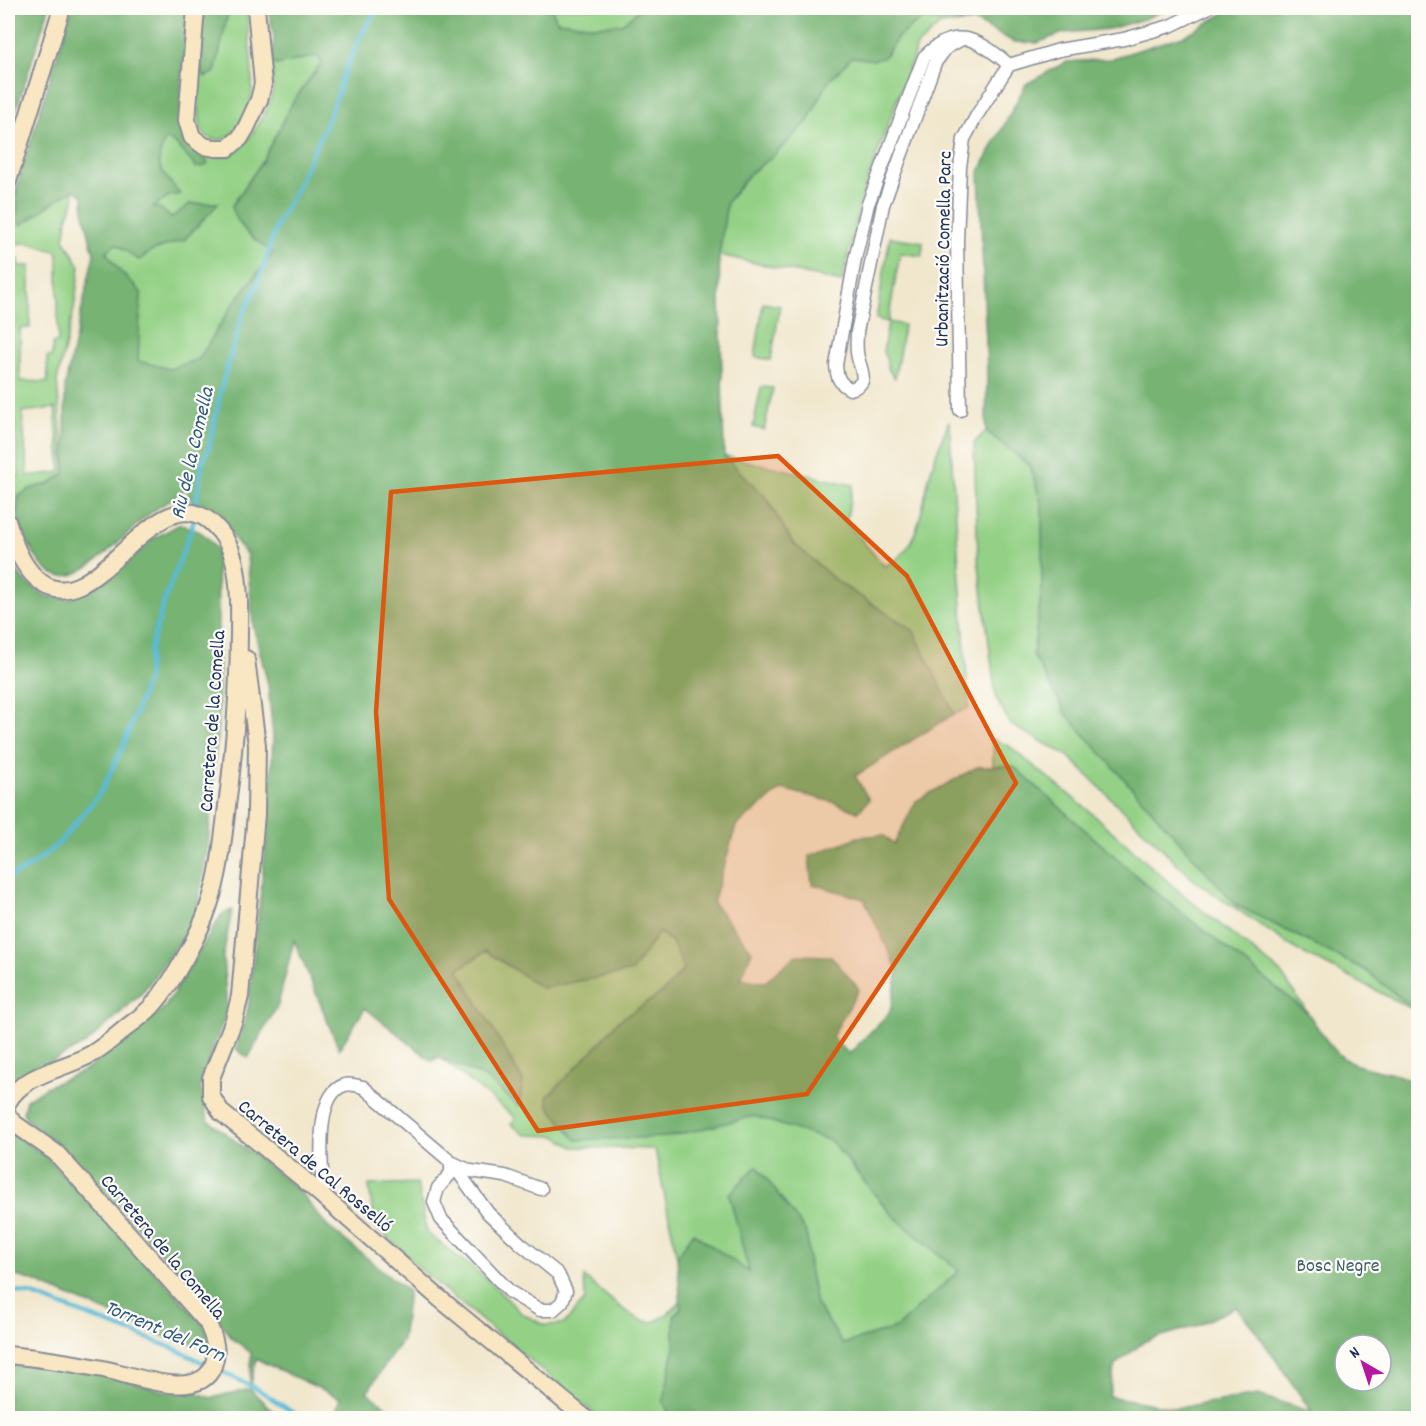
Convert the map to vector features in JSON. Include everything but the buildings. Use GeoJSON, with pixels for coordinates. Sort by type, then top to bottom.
{"type":"FeatureCollection","features":[{"type":"Feature","properties":{"kind":"main road"},"geometry":{"type":"LineString","coordinates":[[8,181],[62,8]]}},
{"type":"Feature","properties":{"kind":"main road"},"geometry":{"type":"LineString","coordinates":[[196,8],[187,120],[192,137],[204,146],[214,148],[228,148],[240,138],[259,100],[263,84],[256,8]]}},
{"type":"Feature","properties":{"kind":"main road","name":"Carretera de la Comella"},"geometry":{"type":"LineString","coordinates":[[8,523],[20,555],[31,573],[42,584],[60,590],[72,589],[103,570],[154,525],[170,516],[183,512],[194,512],[203,516],[222,533],[235,563],[238,587],[239,646],[234,752],[223,845],[209,905],[176,975],[152,1007],[106,1044],[93,1053],[24,1084],[8,1102]]}},
{"type":"Feature","properties":{"kind":"main road","name":"Carretera de Cal Rosselló"},"geometry":{"type":"LineString","coordinates":[[239,646],[246,655],[257,745],[256,814],[240,996],[234,1020],[211,1078],[211,1096],[222,1113],[585,1419]]}},
{"type":"Feature","properties":{"kind":"main road","name":"Carretera de la Comella"},"geometry":{"type":"LineString","coordinates":[[8,1116],[15,1124],[56,1153],[207,1323],[216,1349],[211,1370],[200,1381],[180,1386],[104,1369],[8,1355]]}},
{"type":"Feature","properties":{"kind":"street"},"geometry":{"type":"LineString","coordinates":[[962,39],[983,44],[1009,65],[1059,50],[1124,39],[1170,26],[1207,8]]}},
{"type":"Feature","properties":{"kind":"street","name":"Urbanització Comella Parc"},"geometry":{"type":"LineString","coordinates":[[962,39],[946,48],[935,63],[884,205],[857,332],[857,351],[863,369],[862,380],[857,387],[850,389],[842,384],[837,376],[836,365],[855,259],[868,204],[924,57],[946,40],[962,39]]}},
{"type":"Feature","properties":{"kind":"street","name":"Urbanització Comella Parc"},"geometry":{"type":"LineString","coordinates":[[960,410],[957,241],[960,167],[964,139],[976,115],[1009,65]]}},
{"type":"Feature","properties":{"kind":"street"},"geometry":{"type":"LineString","coordinates":[[323,1197],[322,1121],[328,1100],[338,1088],[348,1084],[363,1087],[451,1162],[488,1213],[520,1244],[558,1274],[566,1291],[562,1302],[553,1310],[540,1310],[510,1292],[441,1219],[434,1202],[438,1188],[451,1173],[451,1162]]}},
{"type":"Feature","properties":{"kind":"street"},"geometry":{"type":"LineString","coordinates":[[451,1162],[471,1171],[505,1176],[541,1189]]}},
{"type":"Feature","properties":{"kind":"highlighted area"},"geometry":{"type":"Polygon","coordinates":[[[778,456],[907,576],[1016,783],[807,1094],[538,1131],[389,899],[376,712],[391,492],[778,456]]]}},
{"type":"Feature","properties":{"kind":"green space"},"geometry":{"type":"Polygon","coordinates":[[[8,8],[49,8],[8,135],[8,8]]]}},
{"type":"Feature","properties":{"kind":"green space","name":"Bosc Negre"},"geometry":{"type":"Polygon","coordinates":[[[72,8],[187,8],[179,128],[184,142],[200,151],[208,163],[203,167],[196,167],[176,144],[166,139],[159,156],[159,163],[164,174],[180,194],[169,196],[153,207],[160,208],[171,218],[190,204],[219,203],[184,240],[153,250],[139,260],[116,244],[106,252],[118,269],[141,292],[138,361],[170,369],[199,359],[231,307],[273,253],[243,228],[232,206],[263,160],[293,102],[322,62],[317,56],[276,65],[272,60],[274,37],[268,8],[554,8],[552,10],[557,21],[595,26],[622,24],[641,8],[1171,8],[1109,29],[1063,33],[1037,43],[1014,42],[976,22],[920,20],[898,37],[883,58],[873,60],[852,57],[828,82],[808,121],[774,155],[748,175],[727,202],[719,255],[724,456],[767,499],[792,542],[839,583],[913,630],[954,714],[855,776],[869,800],[858,812],[833,802],[782,789],[736,826],[713,903],[752,951],[741,979],[765,982],[796,955],[831,956],[859,989],[832,1037],[849,1054],[890,1012],[898,971],[864,899],[812,884],[809,856],[858,837],[883,835],[894,844],[916,801],[977,767],[1013,766],[1148,886],[1308,1013],[1326,1040],[1343,1058],[1358,1065],[1403,1077],[1418,1087],[1418,1418],[672,1418],[663,1402],[674,1350],[674,1316],[681,1308],[677,1257],[693,1233],[749,1272],[729,1194],[757,1166],[807,1233],[809,1268],[816,1304],[843,1344],[896,1328],[959,1271],[891,1214],[831,1141],[754,1116],[668,1137],[576,1140],[550,1108],[547,1097],[599,1044],[618,1021],[662,993],[684,969],[672,942],[659,932],[632,971],[542,988],[486,951],[458,969],[523,1081],[519,1106],[484,1077],[439,1057],[432,1061],[365,1008],[339,1049],[294,940],[278,1005],[248,1058],[236,1049],[248,1008],[270,806],[273,737],[268,684],[253,625],[247,555],[214,512],[192,503],[186,489],[148,515],[106,553],[81,571],[70,575],[55,575],[43,567],[35,556],[18,519],[19,496],[30,489],[49,484],[65,473],[65,386],[94,254],[84,214],[83,196],[75,190],[20,225],[17,185],[72,8]],[[1236,1307],[1196,1326],[1145,1341],[1115,1365],[1109,1396],[1175,1408],[1258,1395],[1312,1412],[1255,1330],[1236,1307]]]}},
{"type":"Feature","properties":{"kind":"green space"},"geometry":{"type":"Polygon","coordinates":[[[204,8],[229,8],[215,72],[205,77],[200,66],[204,8]]]}},
{"type":"Feature","properties":{"kind":"green space"},"geometry":{"type":"Polygon","coordinates":[[[229,8],[246,8],[252,95],[248,111],[237,130],[219,140],[208,137],[200,126],[200,66],[205,77],[215,72],[229,8]]]}},
{"type":"Feature","properties":{"kind":"green space"},"geometry":{"type":"Polygon","coordinates":[[[554,8],[641,8],[622,24],[595,26],[557,21],[552,10],[554,8]]]}},
{"type":"Feature","properties":{"kind":"green space"},"geometry":{"type":"Polygon","coordinates":[[[1233,8],[1418,8],[1418,1012],[1365,970],[1236,905],[1067,715],[1033,655],[1042,588],[1042,505],[1030,466],[986,431],[987,371],[979,172],[1026,84],[1066,62],[1110,59],[1186,35],[1233,8]]]}},
{"type":"Feature","properties":{"kind":"green space"},"geometry":{"type":"Polygon","coordinates":[[[920,20],[976,22],[940,25],[917,46],[862,195],[842,282],[719,255],[727,202],[751,173],[774,155],[808,121],[828,82],[852,57],[883,58],[898,37],[920,20]]]}},
{"type":"Feature","properties":{"kind":"green space"},"geometry":{"type":"Polygon","coordinates":[[[317,56],[322,62],[293,102],[263,160],[232,206],[243,227],[273,253],[233,305],[199,359],[170,369],[137,362],[141,292],[118,269],[106,252],[116,244],[139,260],[153,250],[184,240],[218,203],[190,204],[171,218],[160,208],[152,208],[169,196],[172,184],[160,168],[159,162],[160,152],[166,138],[176,144],[196,167],[200,151],[220,156],[234,153],[255,129],[270,101],[273,89],[272,60],[276,65],[317,56]]]}},
{"type":"Feature","properties":{"kind":"green space"},"geometry":{"type":"Polygon","coordinates":[[[17,185],[17,209],[21,225],[60,197],[74,190],[74,201],[68,215],[64,239],[80,266],[74,309],[57,381],[65,473],[49,484],[30,489],[19,496],[16,513],[8,492],[8,481],[19,476],[12,382],[9,258],[19,258],[19,266],[30,266],[30,328],[20,328],[20,381],[48,382],[47,357],[52,356],[53,343],[58,342],[58,252],[29,243],[8,244],[8,226],[17,185]],[[55,408],[22,412],[28,476],[61,472],[55,408]]]}},
{"type":"Feature","properties":{"kind":"green space"},"geometry":{"type":"Polygon","coordinates":[[[890,237],[923,242],[922,256],[900,253],[888,322],[876,319],[890,237]]]}},
{"type":"Feature","properties":{"kind":"green space"},"geometry":{"type":"Polygon","coordinates":[[[763,303],[780,306],[771,360],[755,357],[763,303]]]}},
{"type":"Feature","properties":{"kind":"green space"},"geometry":{"type":"Polygon","coordinates":[[[888,322],[904,325],[895,378],[887,368],[883,352],[888,322]]]}},
{"type":"Feature","properties":{"kind":"green space"},"geometry":{"type":"Polygon","coordinates":[[[761,387],[773,388],[764,430],[753,427],[761,387]]]}},
{"type":"Feature","properties":{"kind":"green space"},"geometry":{"type":"Polygon","coordinates":[[[949,421],[969,708],[954,714],[913,630],[839,583],[792,542],[767,499],[724,456],[853,485],[846,522],[884,566],[906,550],[918,527],[932,467],[949,421]]]}},
{"type":"Feature","properties":{"kind":"green space"},"geometry":{"type":"Polygon","coordinates":[[[986,431],[1030,466],[1042,505],[1042,588],[1033,655],[1236,905],[1365,970],[1418,1012],[1297,950],[1194,880],[1067,755],[1011,725],[996,698],[978,558],[974,443],[986,431]]]}},
{"type":"Feature","properties":{"kind":"green space"},"geometry":{"type":"Polygon","coordinates":[[[180,524],[202,533],[217,550],[219,713],[208,846],[195,921],[141,994],[87,1043],[33,1071],[8,1092],[8,555],[23,580],[46,596],[70,599],[103,582],[149,541],[180,524]]]}},
{"type":"Feature","properties":{"kind":"green space"},"geometry":{"type":"Polygon","coordinates":[[[993,739],[1009,746],[1088,810],[1182,894],[1280,972],[1308,1013],[1148,886],[1013,766],[993,766],[993,739]]]}},
{"type":"Feature","properties":{"kind":"green space"},"geometry":{"type":"Polygon","coordinates":[[[232,910],[223,956],[227,1010],[200,1086],[208,1120],[297,1188],[327,1226],[408,1291],[402,1340],[367,1392],[402,1418],[334,1418],[340,1398],[256,1359],[250,1389],[251,1353],[232,1338],[213,1313],[125,1213],[62,1147],[31,1124],[23,1113],[26,1100],[46,1087],[86,1070],[165,1007],[222,914],[232,910]]]}},
{"type":"Feature","properties":{"kind":"green space"},"geometry":{"type":"Polygon","coordinates":[[[659,932],[672,942],[684,969],[662,993],[618,1021],[599,1044],[668,1137],[754,1116],[831,1141],[891,1214],[959,1271],[896,1328],[843,1344],[816,1304],[809,1268],[807,1233],[729,1194],[750,1273],[694,1233],[677,1257],[655,1149],[573,1147],[556,1136],[525,1135],[511,1124],[516,1118],[439,1057],[484,1077],[519,1106],[523,1081],[458,970],[486,951],[542,988],[632,971],[659,932]]]}},
{"type":"Feature","properties":{"kind":"green space"},"geometry":{"type":"Polygon","coordinates":[[[8,1131],[45,1155],[67,1178],[206,1328],[211,1346],[175,1341],[31,1280],[8,1274],[8,1131]]]}},
{"type":"Feature","properties":{"kind":"green space"},"geometry":{"type":"Polygon","coordinates":[[[417,1183],[427,1233],[487,1279],[522,1314],[545,1325],[564,1324],[585,1300],[584,1277],[625,1311],[643,1321],[650,1322],[659,1319],[681,1301],[681,1308],[674,1316],[674,1350],[663,1402],[672,1418],[602,1418],[429,1277],[374,1225],[369,1185],[417,1183]]]}},
{"type":"Feature","properties":{"kind":"green space"},"geometry":{"type":"Polygon","coordinates":[[[8,1364],[108,1375],[164,1391],[196,1392],[211,1398],[250,1389],[280,1418],[8,1418],[8,1364]]]}},
{"type":"Feature","properties":{"kind":"waterway","name":"Riu de la Comella"},"geometry":{"type":"LineString","coordinates":[[8,878],[34,864],[59,843],[101,792],[122,749],[147,681],[150,650],[164,602],[192,528],[202,464],[209,448],[223,382],[241,319],[257,286],[278,222],[294,194],[327,122],[342,78],[361,35],[378,8]]}},
{"type":"Feature","properties":{"kind":"waterway","name":"Torrent del Forn"},"geometry":{"type":"LineString","coordinates":[[8,1290],[33,1295],[173,1348],[208,1365]]}},
{"type":"Feature","properties":{"kind":"waterway","name":"Torrent del Forn"},"geometry":{"type":"LineString","coordinates":[[215,1368],[259,1390],[301,1418]]}}]}
